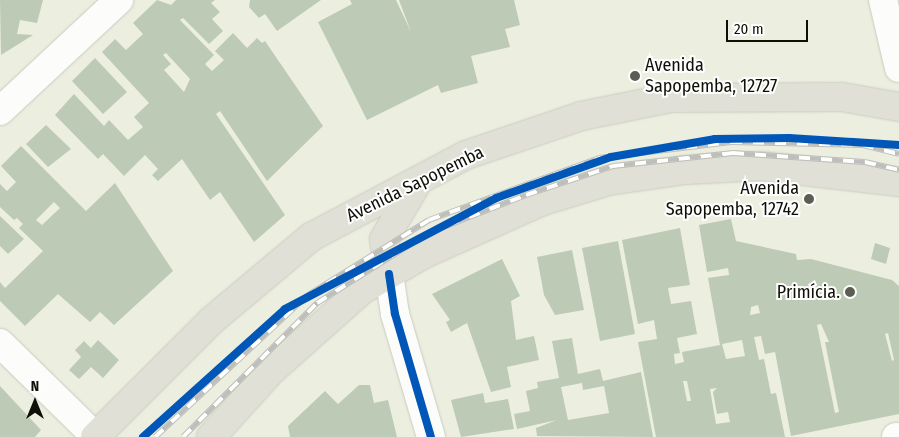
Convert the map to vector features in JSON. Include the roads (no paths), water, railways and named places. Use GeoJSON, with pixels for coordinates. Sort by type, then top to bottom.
{"type":"FeatureCollection","features":[{"type":"Feature","properties":{"kind":"main road","name":"Avenida Sapopemba"},"geometry":{"type":"LineString","coordinates":[[95,437],[266,271],[311,237],[466,155],[581,116],[670,98],[842,97],[899,106]]}},
{"type":"Feature","properties":{"kind":"main road"},"geometry":{"type":"LineString","coordinates":[[211,437],[305,338],[362,290],[389,274],[540,202],[608,182],[684,170],[761,166],[899,182]]}},
{"type":"Feature","properties":{"kind":"main road"},"geometry":{"type":"LineString","coordinates":[[389,274],[384,239],[420,180]]}},
{"type":"Feature","properties":{"kind":"street"},"geometry":{"type":"LineString","coordinates":[[0,111],[119,0]]}},
{"type":"Feature","properties":{"kind":"street"},"geometry":{"type":"LineString","coordinates":[[883,0],[899,68]]}},
{"type":"Feature","properties":{"kind":"street"},"geometry":{"type":"LineString","coordinates":[[389,274],[395,314],[431,437]]}},
{"type":"Feature","properties":{"kind":"street"},"geometry":{"type":"LineString","coordinates":[[0,343],[95,437]]}},
{"type":"Feature","properties":{"kind":"railway"},"geometry":{"type":"LineString","coordinates":[[155,437],[308,295],[429,220],[599,158],[731,142],[863,145],[899,154]]}},
{"type":"Feature","properties":{"kind":"railway"},"geometry":{"type":"LineString","coordinates":[[183,437],[317,303],[428,233],[526,195],[613,166],[733,153],[865,162],[899,170]]}},
{"type":"Feature","properties":{"kind":"place","name":"Avenida Sapopemba, 12727"},"geometry":{"type":"Point","coordinates":[635,76]}},
{"type":"Feature","properties":{"kind":"place","name":"Avenida Sapopemba, 12742"},"geometry":{"type":"Point","coordinates":[809,199]}},
{"type":"Feature","properties":{"kind":"place","name":"Primícia."},"geometry":{"type":"Point","coordinates":[850,292]}}]}
